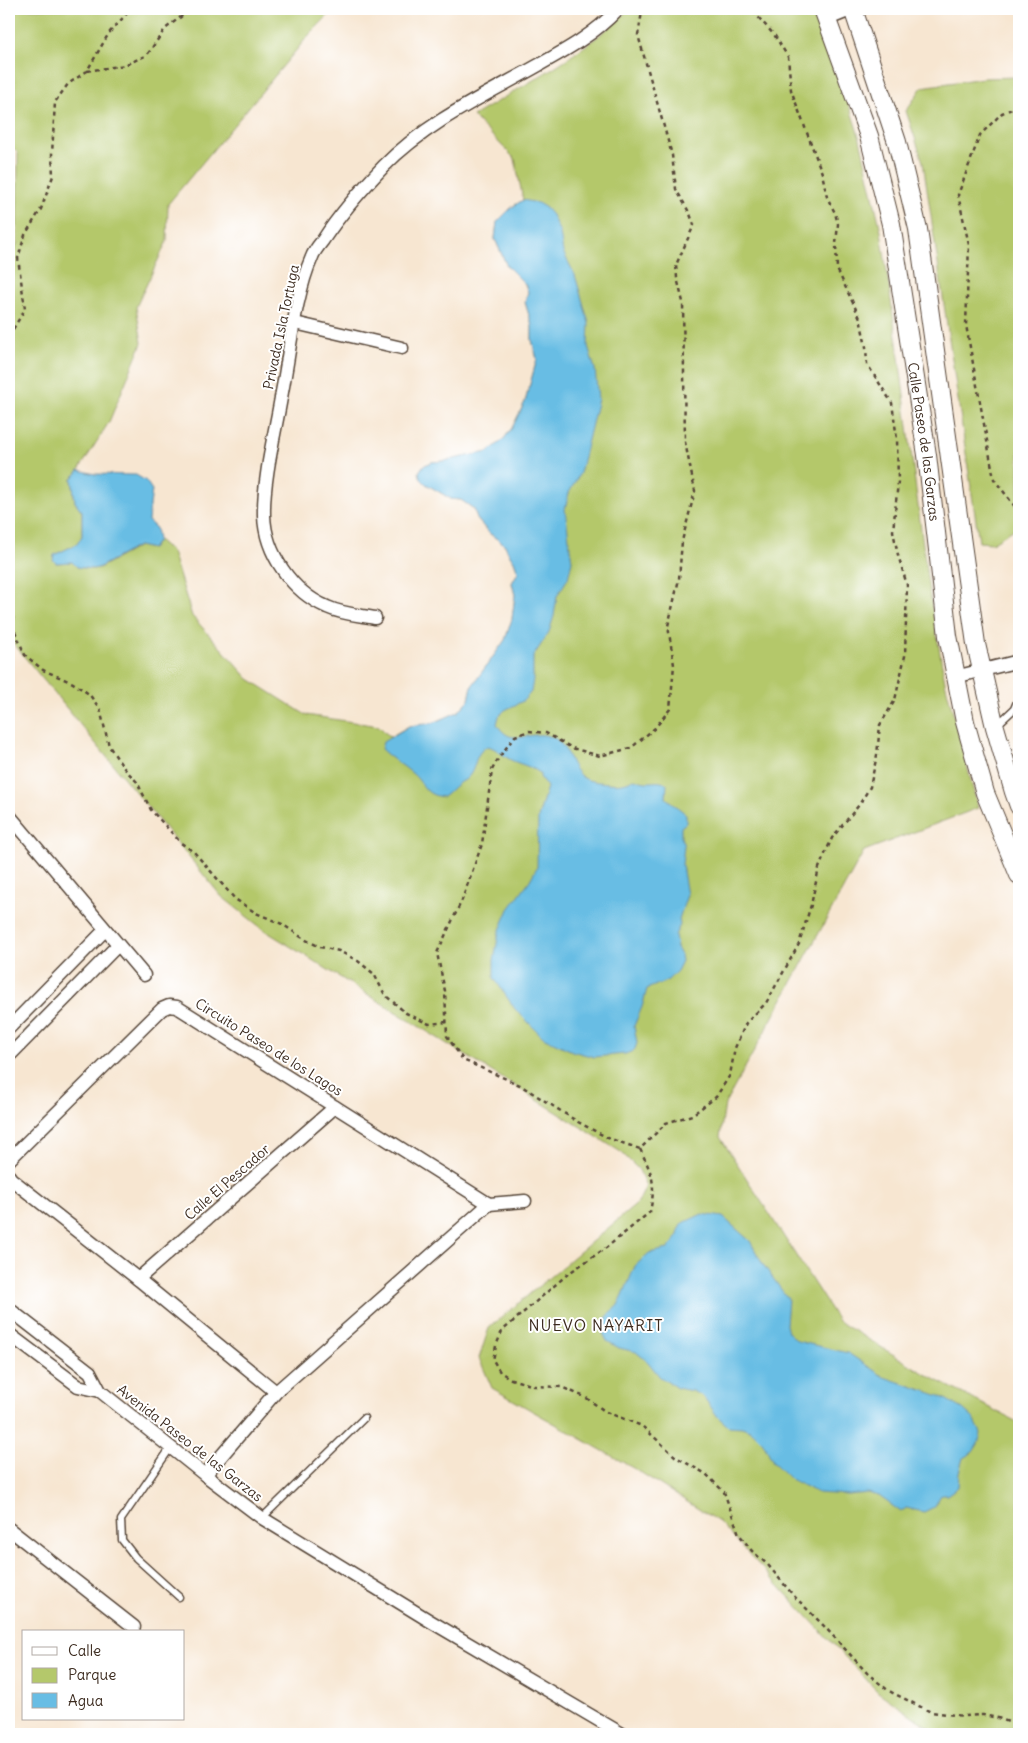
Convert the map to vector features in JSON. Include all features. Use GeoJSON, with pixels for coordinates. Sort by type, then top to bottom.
{"type":"FeatureCollection","features":[{"type":"Feature","properties":{"kind":"street","name":"Privada Isla Tortuga"},"geometry":{"type":"LineString","coordinates":[[375,618],[345,614],[326,607],[308,596],[293,583],[282,569],[273,553],[267,536],[264,516],[266,485],[295,322],[312,256],[333,225],[382,167],[406,144],[436,123],[593,33],[618,9]]}},
{"type":"Feature","properties":{"kind":"street"},"geometry":{"type":"LineString","coordinates":[[826,14],[853,9]]}},
{"type":"Feature","properties":{"kind":"street","name":"Calle Paseo de las Garzas"},"geometry":{"type":"LineString","coordinates":[[853,9],[897,142],[918,229],[950,465],[981,671],[995,727],[1019,806]]}},
{"type":"Feature","properties":{"kind":"street","name":"Calle Paseo de las Garzas"},"geometry":{"type":"LineString","coordinates":[[826,14],[869,136],[891,224],[926,455],[948,636],[965,722],[985,793],[1019,875]]}},
{"type":"Feature","properties":{"kind":"street"},"geometry":{"type":"LineString","coordinates":[[295,322],[402,348]]}},
{"type":"Feature","properties":{"kind":"street"},"geometry":{"type":"LineString","coordinates":[[955,677],[1019,661]]}},
{"type":"Feature","properties":{"kind":"street"},"geometry":{"type":"LineString","coordinates":[[9,815],[144,976]]}},
{"type":"Feature","properties":{"kind":"street"},"geometry":{"type":"LineString","coordinates":[[9,1028],[105,930]]}},
{"type":"Feature","properties":{"kind":"street"},"geometry":{"type":"LineString","coordinates":[[9,1056],[118,945]]}},
{"type":"Feature","properties":{"kind":"street","name":"Circuito Paseo de los Lagos"},"geometry":{"type":"LineString","coordinates":[[9,1160],[162,1010],[169,1006],[177,1007],[489,1204]]}},
{"type":"Feature","properties":{"kind":"street","name":"Calle El Pescador"},"geometry":{"type":"LineString","coordinates":[[138,1279],[335,1107]]}},
{"type":"Feature","properties":{"kind":"street"},"geometry":{"type":"LineString","coordinates":[[9,1176],[276,1392]]}},
{"type":"Feature","properties":{"kind":"street"},"geometry":{"type":"LineString","coordinates":[[205,1475],[276,1392],[489,1204],[525,1201]]}},
{"type":"Feature","properties":{"kind":"street","name":"Avenida Paseo de las Garzas"},"geometry":{"type":"LineString","coordinates":[[9,1309],[90,1372],[100,1391],[262,1518],[430,1621],[622,1734]]}},
{"type":"Feature","properties":{"kind":"street","name":"Avenida Paseo de las Garzas"},"geometry":{"type":"LineString","coordinates":[[9,1334],[78,1386],[100,1391]]}},
{"type":"Feature","properties":{"kind":"street"},"geometry":{"type":"LineString","coordinates":[[9,1529],[134,1627]]}},
{"type":"Feature","properties":{"kind":"lane"},"geometry":{"type":"LineString","coordinates":[[995,727],[1014,709],[1019,697]]}},
{"type":"Feature","properties":{"kind":"lane"},"geometry":{"type":"LineString","coordinates":[[262,1518],[364,1418]]}},
{"type":"Feature","properties":{"kind":"lane"},"geometry":{"type":"LineString","coordinates":[[171,1448],[121,1520],[122,1540],[136,1558],[178,1597]]}},
{"type":"Feature","properties":{"kind":"path"},"geometry":{"type":"LineString","coordinates":[[87,72],[109,33],[131,9]]}},
{"type":"Feature","properties":{"kind":"path"},"geometry":{"type":"LineString","coordinates":[[9,336],[25,309],[18,258],[25,235],[41,209],[53,176],[52,154],[55,102],[68,84],[87,72],[125,65],[147,55],[166,29],[191,9]]}},
{"type":"Feature","properties":{"kind":"path"},"geometry":{"type":"LineString","coordinates":[[645,9],[642,12],[638,35],[672,155],[676,190],[694,225],[676,266],[676,278],[683,302],[685,442],[695,491],[682,541],[679,579],[668,626],[674,665],[670,709],[655,728],[631,748],[600,756],[572,748],[546,733],[528,731],[515,736],[492,770],[482,844],[462,900],[437,953],[444,991],[447,1036],[463,1060],[520,1085],[608,1138],[640,1149],[650,1170],[654,1190],[650,1212],[606,1248],[570,1273],[502,1331],[493,1360],[500,1372],[511,1379],[534,1386],[561,1387],[585,1397],[606,1412],[642,1426],[676,1457],[706,1474],[724,1492],[739,1534],[752,1551],[768,1565],[793,1595],[868,1674],[889,1691],[931,1712],[964,1716],[983,1715],[998,1718],[1019,1726]]}},
{"type":"Feature","properties":{"kind":"path"},"geometry":{"type":"LineString","coordinates":[[640,1149],[666,1123],[692,1115],[716,1097],[730,1076],[735,1048],[746,1023],[766,1003],[799,944],[811,905],[819,868],[832,838],[860,806],[870,787],[877,755],[880,725],[895,700],[905,656],[907,585],[893,531],[898,482],[897,439],[892,403],[867,364],[866,347],[860,318],[837,269],[836,244],[838,224],[827,197],[822,173],[791,90],[788,57],[775,36],[751,9]]}},
{"type":"Feature","properties":{"kind":"path"},"geometry":{"type":"LineString","coordinates":[[1019,106],[1002,113],[980,135],[958,195],[969,245],[966,325],[994,480],[1019,512]]}},
{"type":"Feature","properties":{"kind":"path"},"geometry":{"type":"LineString","coordinates":[[9,600],[12,607],[14,629],[25,655],[43,670],[73,683],[89,694],[100,709],[108,746],[137,782],[151,810],[181,843],[194,852],[235,899],[256,913],[282,924],[304,939],[320,947],[339,951],[358,961],[374,974],[385,994],[406,1013],[429,1024],[447,1022]]}},
{"type":"Feature","properties":{"kind":"green space"},"geometry":{"type":"Polygon","coordinates":[[[9,9],[331,9],[328,16],[309,35],[168,204],[167,241],[136,307],[142,343],[109,422],[72,479],[75,502],[82,511],[82,536],[77,544],[54,555],[56,563],[72,562],[77,567],[99,568],[139,546],[152,549],[158,540],[172,552],[192,616],[249,679],[306,715],[379,726],[390,737],[409,726],[433,723],[458,712],[469,700],[472,686],[505,640],[512,619],[515,595],[512,583],[518,572],[505,545],[489,533],[477,519],[474,509],[461,500],[451,499],[426,484],[421,479],[419,472],[423,466],[432,462],[488,452],[503,440],[512,428],[525,402],[537,359],[532,340],[532,325],[525,302],[528,292],[525,284],[507,266],[495,239],[497,222],[512,207],[523,200],[515,159],[473,116],[574,54],[612,25],[629,9],[815,9],[824,28],[860,139],[881,231],[928,584],[945,682],[978,808],[864,851],[725,1104],[720,1137],[838,1321],[927,1375],[1019,1423],[1019,1734],[938,1734],[878,1692],[719,1522],[640,1472],[492,1388],[479,1358],[489,1328],[638,1203],[646,1186],[639,1170],[621,1152],[264,930],[221,896],[9,638],[9,259],[17,244],[18,153],[9,144],[9,9]]]}},
{"type":"Feature","properties":{"kind":"green space"},"geometry":{"type":"Polygon","coordinates":[[[1019,77],[1019,528],[992,543],[979,542],[923,162],[906,111],[922,87],[983,78],[1019,77]]]}},
{"type":"Feature","properties":{"kind":"water"},"geometry":{"type":"Polygon","coordinates":[[[352,9],[380,9],[367,15],[352,9]]]}},
{"type":"Feature","properties":{"kind":"water"},"geometry":{"type":"Polygon","coordinates":[[[523,200],[538,203],[546,208],[552,215],[560,233],[563,252],[575,275],[589,323],[588,346],[595,369],[598,399],[580,473],[569,493],[565,509],[572,561],[568,578],[557,596],[549,632],[533,657],[531,692],[523,701],[505,710],[499,716],[497,724],[509,736],[544,735],[552,737],[563,746],[581,776],[588,780],[624,783],[634,779],[667,784],[666,798],[686,814],[686,823],[681,827],[681,837],[684,846],[682,865],[687,895],[679,919],[680,925],[675,935],[682,961],[677,971],[668,980],[647,989],[634,1026],[637,1043],[635,1049],[625,1054],[594,1057],[572,1051],[543,1037],[515,1009],[494,978],[494,960],[499,932],[509,909],[537,867],[538,818],[547,787],[540,777],[540,773],[488,746],[479,753],[470,775],[443,797],[428,792],[413,774],[381,749],[383,742],[409,726],[433,723],[458,712],[469,700],[472,686],[505,640],[512,619],[515,595],[512,583],[518,572],[505,545],[489,533],[477,519],[474,509],[461,500],[451,499],[426,484],[421,479],[419,472],[423,466],[432,462],[488,452],[503,440],[512,428],[525,402],[537,359],[532,340],[532,325],[525,302],[528,292],[525,284],[507,266],[495,239],[497,222],[512,207],[523,200]]]}},
{"type":"Feature","properties":{"kind":"water"},"geometry":{"type":"Polygon","coordinates":[[[79,470],[95,474],[136,475],[146,481],[152,490],[148,521],[156,528],[158,540],[152,549],[138,546],[98,568],[92,569],[77,567],[72,562],[56,563],[53,560],[54,555],[77,544],[82,536],[82,511],[75,502],[72,479],[79,470]]]}},
{"type":"Feature","properties":{"kind":"water"},"geometry":{"type":"Polygon","coordinates":[[[702,1214],[723,1217],[750,1241],[762,1263],[788,1299],[786,1325],[788,1332],[797,1341],[848,1353],[884,1377],[940,1396],[963,1409],[974,1419],[981,1433],[978,1444],[973,1452],[963,1458],[959,1472],[958,1487],[947,1495],[941,1495],[934,1507],[924,1512],[906,1508],[901,1512],[879,1496],[867,1493],[848,1495],[818,1493],[790,1479],[773,1462],[763,1442],[752,1431],[742,1427],[728,1426],[718,1417],[703,1396],[692,1391],[677,1388],[660,1377],[648,1362],[636,1352],[619,1348],[607,1341],[602,1331],[606,1318],[618,1305],[635,1266],[649,1253],[668,1249],[677,1238],[681,1224],[702,1214]]]}},
{"type":"Feature","properties":{"kind":"district","name":"NUEVO NAYARIT"},"geometry":{"type":"Point","coordinates":[596,1325]}}]}
